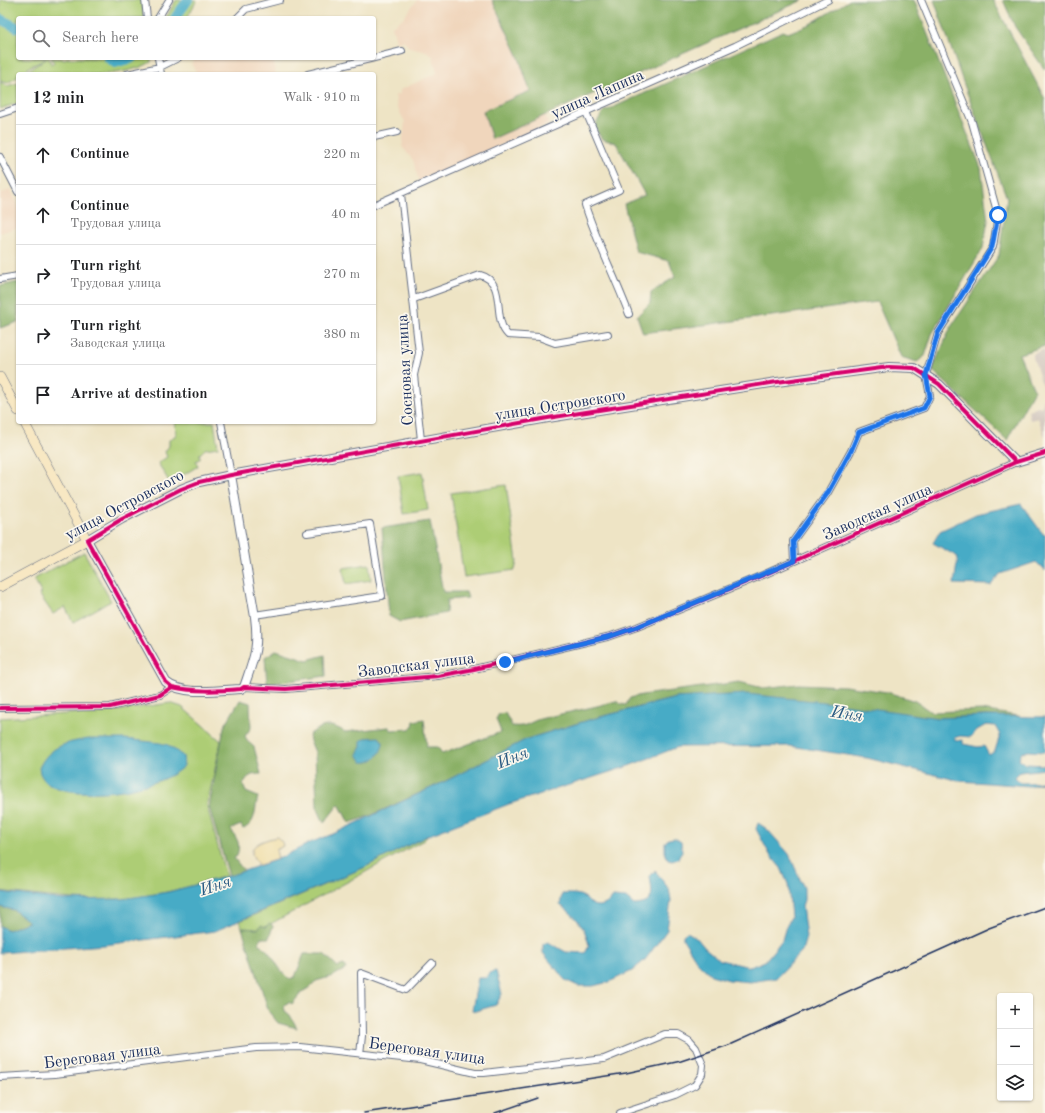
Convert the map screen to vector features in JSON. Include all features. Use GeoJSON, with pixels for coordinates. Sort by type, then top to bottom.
{"type":"FeatureCollection","features":[{"type":"Feature","properties":{"kind":"main road"},"geometry":{"type":"LineString","coordinates":[[0,377],[16,407]]}},
{"type":"Feature","properties":{"kind":"main road"},"geometry":{"type":"LineString","coordinates":[[25,424],[87,540]]}},
{"type":"Feature","properties":{"kind":"main road","name":"улица Островского"},"geometry":{"type":"LineString","coordinates":[[2,584],[87,540]]}},
{"type":"Feature","properties":{"kind":"street"},"geometry":{"type":"LineString","coordinates":[[145,0],[147,16]]}},
{"type":"Feature","properties":{"kind":"street"},"geometry":{"type":"LineString","coordinates":[[159,16],[169,0]]}},
{"type":"Feature","properties":{"kind":"street"},"geometry":{"type":"LineString","coordinates":[[239,16],[246,9],[280,0]]}},
{"type":"Feature","properties":{"kind":"street","name":"улица Лапина"},"geometry":{"type":"LineString","coordinates":[[376,203],[735,46],[828,0]]}},
{"type":"Feature","properties":{"kind":"street"},"geometry":{"type":"LineString","coordinates":[[794,561],[793,541],[827,494],[851,451],[859,432],[924,408],[930,396],[926,375],[938,333],[992,247],[998,215],[972,122],[921,0]]}},
{"type":"Feature","properties":{"kind":"street"},"geometry":{"type":"LineString","coordinates":[[376,58],[402,51]]}},
{"type":"Feature","properties":{"kind":"street"},"geometry":{"type":"LineString","coordinates":[[158,60],[161,72]]}},
{"type":"Feature","properties":{"kind":"street"},"geometry":{"type":"LineString","coordinates":[[137,72],[160,67],[174,60]]}},
{"type":"Feature","properties":{"kind":"street"},"geometry":{"type":"LineString","coordinates":[[316,72],[366,60]]}},
{"type":"Feature","properties":{"kind":"street"},"geometry":{"type":"LineString","coordinates":[[0,114],[16,109]]}},
{"type":"Feature","properties":{"kind":"street"},"geometry":{"type":"LineString","coordinates":[[586,112],[620,190],[585,206],[593,230],[612,269],[629,314]]}},
{"type":"Feature","properties":{"kind":"street"},"geometry":{"type":"LineString","coordinates":[[376,137],[397,132]]}},
{"type":"Feature","properties":{"kind":"street"},"geometry":{"type":"LineString","coordinates":[[0,157],[16,188]]}},
{"type":"Feature","properties":{"kind":"street","name":"Сосновая улица"},"geometry":{"type":"LineString","coordinates":[[400,194],[414,299],[419,353],[414,375],[421,440]]}},
{"type":"Feature","properties":{"kind":"street","name":"Сосновая улица"},"geometry":{"type":"LineString","coordinates":[[414,299],[480,275],[488,277],[496,285],[502,330],[508,335],[540,337],[555,343],[608,334]]}},
{"type":"Feature","properties":{"kind":"street"},"geometry":{"type":"LineString","coordinates":[[0,279],[16,276]]}},
{"type":"Feature","properties":{"kind":"street","name":"улица Островского"},"geometry":{"type":"LineString","coordinates":[[87,540],[122,519],[181,489],[199,482],[231,475],[421,440],[777,382],[889,367],[914,368],[926,375],[938,384],[1016,462]]}},
{"type":"Feature","properties":{"kind":"street"},"geometry":{"type":"LineString","coordinates":[[221,424],[257,635],[256,652],[244,687]]}},
{"type":"Feature","properties":{"kind":"street"},"geometry":{"type":"LineString","coordinates":[[1016,462],[1045,453]]}},
{"type":"Feature","properties":{"kind":"street","name":"Заводская улица"},"geometry":{"type":"LineString","coordinates":[[172,687],[190,691],[240,689],[244,687],[286,689],[426,677],[474,669],[604,638],[637,627],[794,561],[1016,462]]}},
{"type":"Feature","properties":{"kind":"street"},"geometry":{"type":"LineString","coordinates":[[254,615],[382,596],[370,524],[307,533]]}},
{"type":"Feature","properties":{"kind":"street"},"geometry":{"type":"LineString","coordinates":[[0,708],[110,707],[160,695],[172,687],[166,682],[141,639],[87,540]]}},
{"type":"Feature","properties":{"kind":"street"},"geometry":{"type":"LineString","coordinates":[[360,1054],[362,1036],[361,973],[406,990],[432,963]]}},
{"type":"Feature","properties":{"kind":"street","name":"Береговая улица"},"geometry":{"type":"LineString","coordinates":[[0,1077],[55,1074],[256,1048],[300,1047],[428,1061],[475,1073],[484,1073],[604,1059],[666,1034],[678,1034],[689,1040],[696,1048],[701,1058],[703,1068],[700,1080],[685,1091],[620,1113]]}},
{"type":"Feature","properties":{"kind":"shaded area"},"geometry":{"type":"Polygon","coordinates":[[[417,0],[496,0],[549,124],[419,182],[413,160],[402,147],[405,122],[397,107],[395,95],[400,94],[400,90],[437,73],[432,55],[426,51],[410,48],[403,40],[397,44],[392,26],[403,18],[417,0]]]}},
{"type":"Feature","properties":{"kind":"shaded area"},"geometry":{"type":"Polygon","coordinates":[[[195,60],[273,60],[276,72],[196,72],[191,63],[195,60]]]}},
{"type":"Feature","properties":{"kind":"shaded area"},"geometry":{"type":"Polygon","coordinates":[[[11,190],[16,201],[16,228],[0,233],[0,193],[11,190]]]}},
{"type":"Feature","properties":{"kind":"shaded area"},"geometry":{"type":"Polygon","coordinates":[[[1045,349],[1045,394],[1032,354],[1045,349]]]}},
{"type":"Feature","properties":{"kind":"shaded area"},"geometry":{"type":"Polygon","coordinates":[[[1045,394],[1045,437],[1038,418],[1030,420],[1028,410],[1042,406],[1045,394]]]}},
{"type":"Feature","properties":{"kind":"green space"},"geometry":{"type":"Polygon","coordinates":[[[0,0],[142,0],[144,16],[16,16],[16,60],[44,60],[29,67],[25,72],[16,72],[16,78],[7,83],[0,81],[0,0]]]}},
{"type":"Feature","properties":{"kind":"green space"},"geometry":{"type":"Polygon","coordinates":[[[176,0],[197,0],[188,16],[167,16],[176,0]]]}},
{"type":"Feature","properties":{"kind":"green space"},"geometry":{"type":"Polygon","coordinates":[[[492,0],[803,0],[492,139],[483,111],[530,91],[518,55],[492,0]]]}},
{"type":"Feature","properties":{"kind":"green space"},"geometry":{"type":"Polygon","coordinates":[[[850,0],[914,0],[981,168],[988,221],[983,248],[932,334],[925,356],[917,362],[901,357],[877,302],[643,333],[637,316],[650,303],[651,292],[675,277],[669,261],[636,252],[624,204],[645,195],[616,143],[602,139],[594,127],[603,112],[783,31],[788,33],[810,24],[850,0]]]}},
{"type":"Feature","properties":{"kind":"green space"},"geometry":{"type":"Polygon","coordinates":[[[934,0],[993,0],[1045,99],[1045,346],[1019,354],[1034,390],[1007,440],[932,370],[951,327],[999,255],[1007,198],[934,0]]]}},
{"type":"Feature","properties":{"kind":"green space"},"geometry":{"type":"Polygon","coordinates":[[[1003,0],[1045,0],[1045,70],[1015,27],[1003,0]]]}},
{"type":"Feature","properties":{"kind":"green space"},"geometry":{"type":"Polygon","coordinates":[[[44,60],[50,60],[51,64],[54,62],[52,60],[151,60],[151,62],[139,68],[119,72],[28,72],[44,60]]]}},
{"type":"Feature","properties":{"kind":"green space"},"geometry":{"type":"Polygon","coordinates":[[[0,82],[7,86],[16,84],[16,104],[0,109],[0,82]]]}},
{"type":"Feature","properties":{"kind":"green space"},"geometry":{"type":"Polygon","coordinates":[[[16,282],[16,323],[0,328],[0,286],[16,282]]]}},
{"type":"Feature","properties":{"kind":"green space"},"geometry":{"type":"Polygon","coordinates":[[[175,424],[214,424],[218,447],[205,449],[199,455],[201,458],[196,461],[198,466],[170,483],[158,463],[167,457],[165,452],[169,446],[169,440],[176,435],[175,424]]]}},
{"type":"Feature","properties":{"kind":"green space"},"geometry":{"type":"Polygon","coordinates":[[[422,472],[428,510],[404,514],[398,476],[422,472]]]}},
{"type":"Feature","properties":{"kind":"green space"},"geometry":{"type":"Polygon","coordinates":[[[506,485],[517,561],[515,570],[464,577],[451,493],[506,485]]]}},
{"type":"Feature","properties":{"kind":"green space"},"geometry":{"type":"Polygon","coordinates":[[[430,521],[443,592],[466,592],[468,598],[447,600],[446,613],[400,622],[389,616],[382,528],[430,521]]]}},
{"type":"Feature","properties":{"kind":"green space"},"geometry":{"type":"Polygon","coordinates":[[[84,552],[111,601],[73,622],[65,607],[53,614],[39,594],[41,593],[34,579],[84,552]]]}},
{"type":"Feature","properties":{"kind":"green space"},"geometry":{"type":"Polygon","coordinates":[[[369,564],[371,580],[346,584],[343,568],[369,564]]]}},
{"type":"Feature","properties":{"kind":"green space"},"geometry":{"type":"Polygon","coordinates":[[[276,650],[307,660],[325,655],[326,676],[267,684],[265,657],[276,650]]]}},
{"type":"Feature","properties":{"kind":"green space"},"geometry":{"type":"Polygon","coordinates":[[[739,682],[763,688],[798,684],[845,686],[887,692],[915,701],[931,712],[982,710],[1024,717],[987,716],[938,718],[676,698],[592,719],[527,739],[448,780],[372,815],[349,823],[339,804],[324,823],[317,807],[315,752],[309,735],[322,727],[331,726],[345,732],[389,727],[391,730],[409,729],[413,727],[414,721],[424,719],[427,747],[438,747],[442,754],[501,732],[496,719],[499,714],[505,713],[512,726],[522,726],[539,719],[616,701],[626,705],[630,698],[642,695],[739,682]]]}},
{"type":"Feature","properties":{"kind":"green space"},"geometry":{"type":"Polygon","coordinates":[[[240,700],[250,703],[251,728],[245,736],[247,741],[254,747],[261,774],[250,776],[246,779],[243,785],[246,792],[258,797],[251,823],[243,829],[241,825],[231,829],[237,839],[238,844],[237,856],[234,858],[244,871],[229,876],[209,807],[224,727],[240,700]]]}},
{"type":"Feature","properties":{"kind":"green space"},"geometry":{"type":"Polygon","coordinates":[[[170,703],[182,707],[221,741],[207,806],[226,876],[162,893],[135,898],[107,900],[45,897],[0,891],[0,718],[115,711],[170,703]]]}},
{"type":"Feature","properties":{"kind":"green space"},"geometry":{"type":"Polygon","coordinates":[[[429,835],[424,840],[265,927],[258,929],[242,928],[240,921],[363,868],[429,835]]]}},
{"type":"Feature","properties":{"kind":"green space"},"geometry":{"type":"Polygon","coordinates":[[[0,907],[14,910],[29,922],[8,930],[0,926],[0,907]]]}},
{"type":"Feature","properties":{"kind":"green space"},"geometry":{"type":"Polygon","coordinates":[[[270,923],[273,926],[269,938],[261,938],[259,943],[269,952],[289,979],[295,977],[304,954],[324,954],[338,967],[344,965],[346,969],[333,976],[316,981],[312,986],[302,992],[292,1004],[289,1002],[284,1005],[285,1011],[290,1015],[297,1028],[278,1023],[269,1012],[242,928],[258,929],[261,925],[265,927],[270,923]]]}},
{"type":"Feature","properties":{"kind":"sand"},"geometry":{"type":"Polygon","coordinates":[[[277,837],[282,842],[283,846],[276,850],[278,859],[256,866],[258,863],[253,857],[253,848],[261,842],[277,837]]]}},
{"type":"Feature","properties":{"kind":"water"},"geometry":{"type":"Polygon","coordinates":[[[1021,504],[1045,535],[1045,571],[1036,562],[1000,574],[991,585],[954,584],[958,557],[933,543],[940,531],[976,514],[1021,504]]]}},
{"type":"Feature","properties":{"kind":"water","name":"Иня"},"geometry":{"type":"Polygon","coordinates":[[[746,694],[843,704],[938,718],[987,716],[1045,717],[1045,752],[1028,751],[1021,753],[1019,759],[1026,764],[1045,765],[1045,769],[1020,772],[1015,777],[1021,783],[1045,782],[1029,786],[960,781],[867,758],[790,746],[678,747],[626,767],[509,804],[429,835],[363,868],[215,931],[104,945],[0,953],[0,926],[8,930],[29,922],[14,910],[0,907],[0,892],[63,900],[122,899],[168,892],[229,876],[276,860],[312,842],[333,834],[448,780],[527,739],[592,719],[676,698],[746,694]],[[986,725],[977,730],[971,737],[960,736],[954,738],[956,741],[963,740],[963,744],[978,747],[984,746],[989,755],[995,751],[1000,735],[995,726],[986,725]]]}},
{"type":"Feature","properties":{"kind":"water"},"geometry":{"type":"Polygon","coordinates":[[[379,737],[383,742],[383,746],[377,756],[370,761],[362,762],[357,754],[361,747],[361,741],[365,738],[379,737]]]}},
{"type":"Feature","properties":{"kind":"water"},"geometry":{"type":"Polygon","coordinates":[[[89,739],[125,739],[168,745],[183,756],[184,766],[174,774],[156,782],[113,791],[81,792],[65,790],[52,786],[43,779],[39,768],[53,750],[66,744],[89,739]]]}},
{"type":"Feature","properties":{"kind":"water"},"geometry":{"type":"Polygon","coordinates":[[[758,823],[767,829],[789,854],[804,888],[804,900],[802,906],[806,937],[802,951],[776,978],[750,982],[729,980],[711,975],[698,963],[683,939],[683,935],[687,932],[696,937],[705,948],[720,960],[750,967],[765,961],[782,940],[786,926],[791,917],[788,884],[781,868],[770,855],[756,829],[758,823]]]}},
{"type":"Feature","properties":{"kind":"water"},"geometry":{"type":"Polygon","coordinates":[[[675,838],[681,842],[682,851],[678,859],[672,861],[668,860],[665,852],[665,843],[668,839],[675,838]]]}},
{"type":"Feature","properties":{"kind":"water"},"geometry":{"type":"Polygon","coordinates":[[[655,871],[669,889],[671,900],[667,930],[645,960],[632,971],[609,982],[593,986],[578,986],[565,980],[543,953],[543,944],[548,942],[566,952],[585,953],[589,946],[588,939],[579,922],[560,905],[562,894],[579,895],[591,904],[598,906],[606,904],[613,897],[626,898],[634,905],[641,904],[649,900],[651,896],[650,876],[655,871]]]}},
{"type":"Feature","properties":{"kind":"water"},"geometry":{"type":"Polygon","coordinates":[[[496,971],[502,994],[496,1005],[476,1011],[472,1010],[478,978],[486,978],[491,972],[496,971]]]}},
{"type":"Feature","properties":{"kind":"waterway"},"geometry":{"type":"LineString","coordinates":[[176,16],[188,0]]}},
{"type":"Feature","properties":{"kind":"waterway"},"geometry":{"type":"LineString","coordinates":[[0,19],[16,27]]}},
{"type":"Feature","properties":{"kind":"waterway"},"geometry":{"type":"LineString","coordinates":[[111,60],[115,63],[125,60]]}},
{"type":"Feature","properties":{"kind":"railway"},"geometry":{"type":"LineString","coordinates":[[364,1113],[626,1073],[681,1061],[729,1045],[989,928],[1045,907]]}},
{"type":"Feature","properties":{"kind":"railway"},"geometry":{"type":"LineString","coordinates":[[495,1113],[538,1098]]}},
{"type":"Feature","properties":{"kind":"cycle path"},"geometry":{"type":"LineString","coordinates":[[172,687],[166,682],[87,540],[122,519],[181,489],[199,482],[548,418],[777,382],[889,367],[914,368],[939,384],[1016,462]]}},
{"type":"Feature","properties":{"kind":"cycle path"},"geometry":{"type":"LineString","coordinates":[[0,708],[110,707],[160,695],[172,687],[206,691],[241,689],[244,687],[286,689],[438,676],[474,669],[611,636],[637,627],[763,575],[1016,462],[1045,453]]}},
{"type":"Feature","properties":{"kind":"route"},"geometry":{"type":"LineString","coordinates":[[505,662],[611,636],[637,627],[794,561],[793,541],[827,494],[851,451],[859,432],[924,408],[930,396],[926,375],[938,333],[992,247],[998,215]]}}]}
